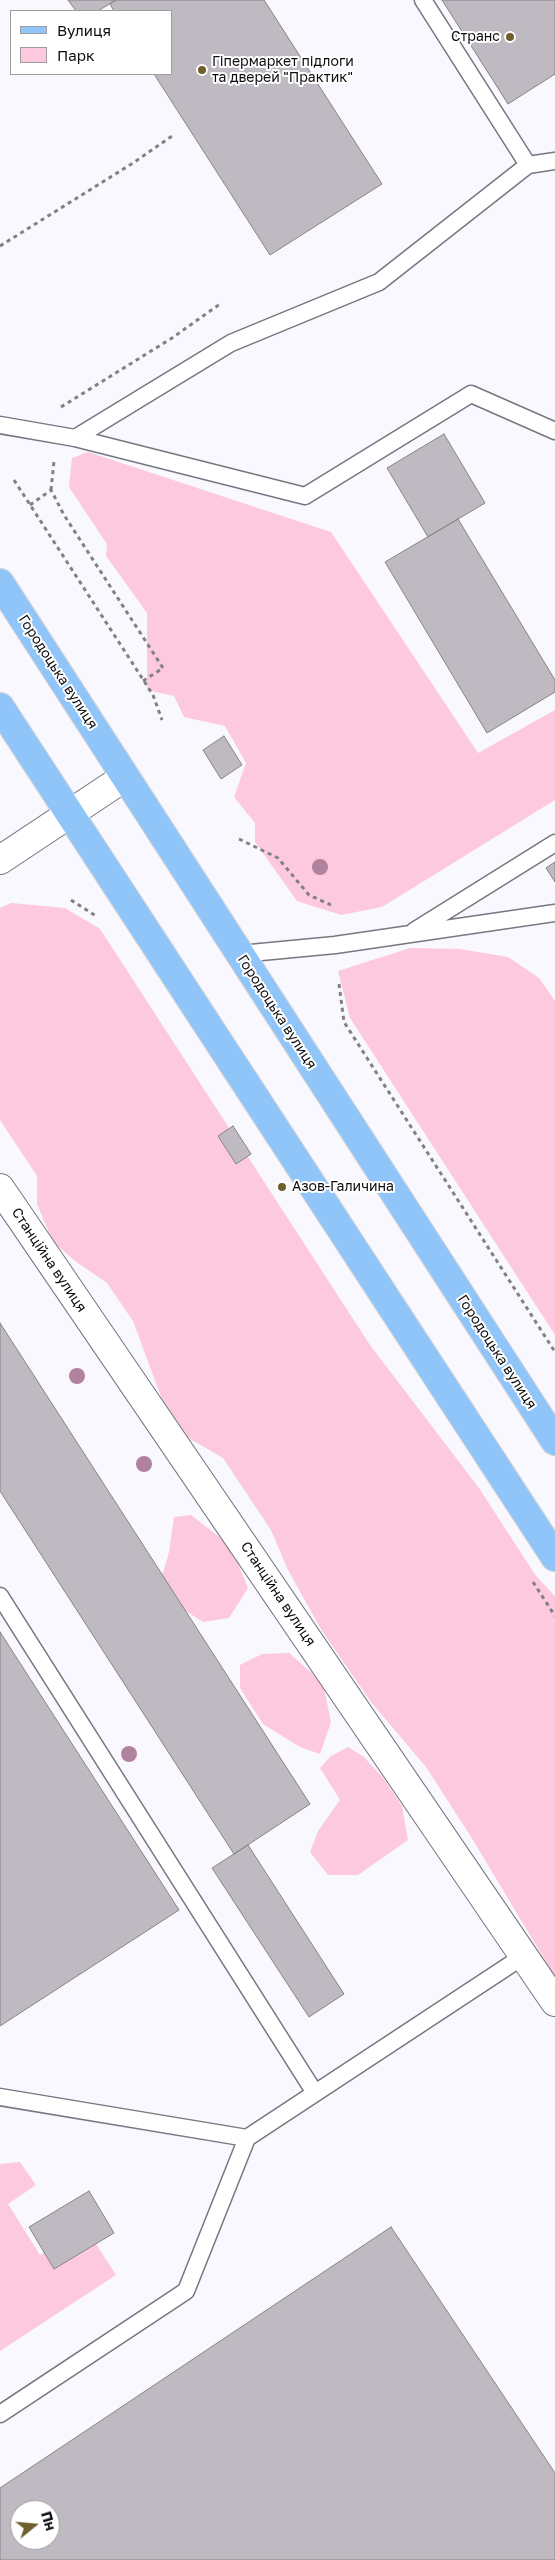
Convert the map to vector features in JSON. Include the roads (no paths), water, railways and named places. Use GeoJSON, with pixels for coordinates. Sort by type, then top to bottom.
{"type":"FeatureCollection","features":[{"type":"Feature","properties":{"kind":"main road","name":"Городоцька вулиця"},"geometry":{"type":"LineString","coordinates":[[0,582],[555,1441]]}},
{"type":"Feature","properties":{"kind":"main road"},"geometry":{"type":"LineString","coordinates":[[0,707],[69,816],[555,1556]]}},
{"type":"Feature","properties":{"kind":"street"},"geometry":{"type":"LineString","coordinates":[[0,860],[69,816],[125,777]]}},
{"type":"Feature","properties":{"kind":"street","name":"Станційна вулиця"},"geometry":{"type":"LineString","coordinates":[[0,1188],[525,1955],[555,2002]]}},
{"type":"Feature","properties":{"kind":"lane"},"geometry":{"type":"LineString","coordinates":[[424,0],[528,165]]}},
{"type":"Feature","properties":{"kind":"lane"},"geometry":{"type":"LineString","coordinates":[[75,438],[231,343],[379,282],[528,165],[555,161]]}},
{"type":"Feature","properties":{"kind":"lane"},"geometry":{"type":"LineString","coordinates":[[0,425],[75,438],[305,496],[471,394],[555,431]]}},
{"type":"Feature","properties":{"kind":"lane"},"geometry":{"type":"LineString","coordinates":[[408,935],[555,843]]}},
{"type":"Feature","properties":{"kind":"lane"},"geometry":{"type":"LineString","coordinates":[[240,954],[335,945],[555,913]]}},
{"type":"Feature","properties":{"kind":"lane"},"geometry":{"type":"LineString","coordinates":[[0,1596],[316,2093]]}},
{"type":"Feature","properties":{"kind":"lane"},"geometry":{"type":"LineString","coordinates":[[0,2414],[186,2291],[247,2138],[525,1955]]}},
{"type":"Feature","properties":{"kind":"lane"},"geometry":{"type":"LineString","coordinates":[[0,2097],[247,2138]]}},
{"type":"Feature","properties":{"kind":"place","name":"Странс"},"geometry":{"type":"Point","coordinates":[510,37]}},
{"type":"Feature","properties":{"kind":"place","name":"Гіпермаркет підлоги та дверей \"Практик\""},"geometry":{"type":"Point","coordinates":[202,70]}},
{"type":"Feature","properties":{"kind":"place","name":"Азов-Галичина"},"geometry":{"type":"Point","coordinates":[282,1187]}}]}
